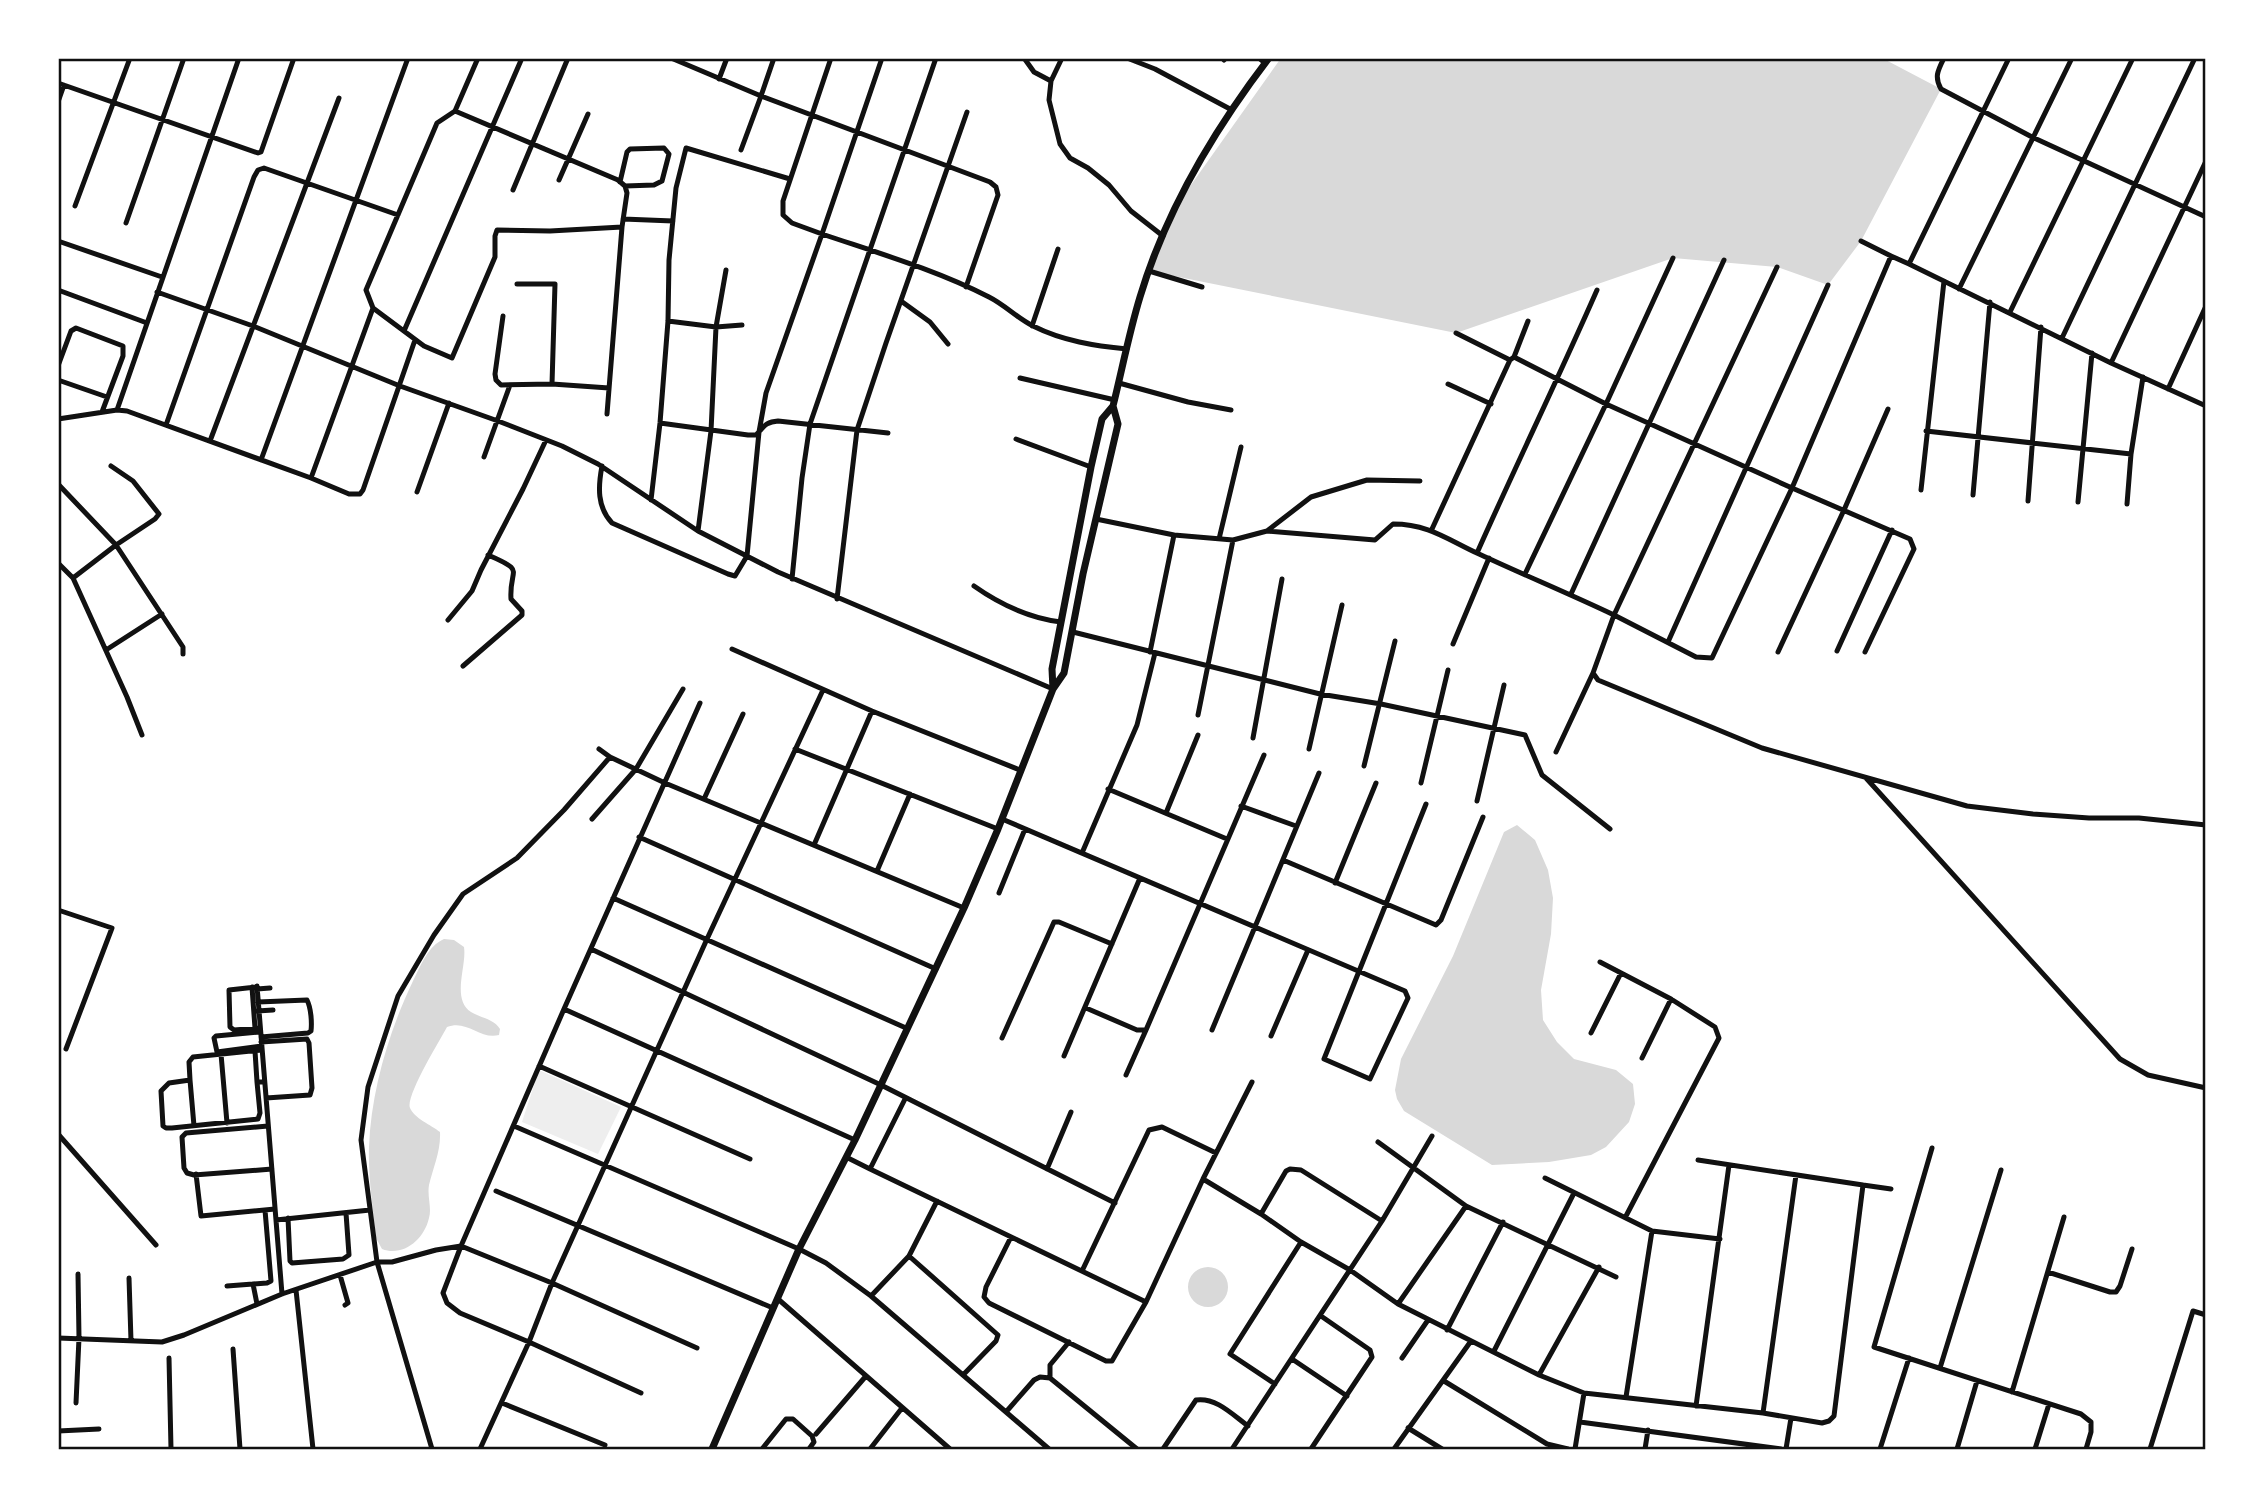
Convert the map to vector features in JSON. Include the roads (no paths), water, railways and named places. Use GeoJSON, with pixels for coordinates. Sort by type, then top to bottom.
{"type":"FeatureCollection","features":[{"type":"Feature","properties":{"kind":"street"},"geometry":{"type":"LineString","coordinates":[[75,206],[130,58]]}},
{"type":"Feature","properties":{"kind":"street"},"geometry":{"type":"LineString","coordinates":[[126,223],[184,58]]}},
{"type":"Feature","properties":{"kind":"street"},"geometry":{"type":"LineString","coordinates":[[117,410],[239,58]]}},
{"type":"Feature","properties":{"kind":"street"},"geometry":{"type":"LineString","coordinates":[[58,102],[61,84],[260,153],[294,58]]}},
{"type":"Feature","properties":{"kind":"street"},"geometry":{"type":"LineString","coordinates":[[261,460],[408,58]]}},
{"type":"Feature","properties":{"kind":"street"},"geometry":{"type":"LineString","coordinates":[[478,58],[456,111],[438,123],[366,290],[373,308],[415,340],[449,358],[454,356],[495,257],[497,230],[550,231],[622,227]]}},
{"type":"Feature","properties":{"kind":"street"},"geometry":{"type":"LineString","coordinates":[[404,331],[522,58]]}},
{"type":"Feature","properties":{"kind":"street"},"geometry":{"type":"LineString","coordinates":[[513,190],[568,58]]}},
{"type":"Feature","properties":{"kind":"street"},"geometry":{"type":"LineString","coordinates":[[671,58],[811,116],[990,182],[996,187],[998,195],[966,287]]}},
{"type":"Feature","properties":{"kind":"street"},"geometry":{"type":"LineString","coordinates":[[694,66],[698,58]]}},
{"type":"Feature","properties":{"kind":"street"},"geometry":{"type":"LineString","coordinates":[[719,79],[727,58]]}},
{"type":"Feature","properties":{"kind":"street"},"geometry":{"type":"LineString","coordinates":[[741,150],[774,58]]}},
{"type":"Feature","properties":{"kind":"street"},"geometry":{"type":"LineString","coordinates":[[831,58],[783,201],[783,215],[792,223],[914,265],[989,297],[1032,326],[1058,337],[1092,346],[1127,349]]}},
{"type":"Feature","properties":{"kind":"street"},"geometry":{"type":"LineString","coordinates":[[601,466],[598,483],[600,501],[606,517],[612,523],[728,575],[735,576],[738,573],[747,556],[759,432],[766,393],[881,58]]}},
{"type":"Feature","properties":{"kind":"street"},"geometry":{"type":"LineString","coordinates":[[792,579],[810,424],[936,58]]}},
{"type":"Feature","properties":{"kind":"street"},"geometry":{"type":"LineString","coordinates":[[1024,58],[1034,72],[1051,82]]}},
{"type":"Feature","properties":{"kind":"street"},"geometry":{"type":"LineString","coordinates":[[1062,58],[1051,82],[1049,100],[1060,144],[1070,158],[1109,185],[1131,211],[1163,236]]}},
{"type":"Feature","properties":{"kind":"street"},"geometry":{"type":"LineString","coordinates":[[1127,58],[1155,69],[1230,109]]}},
{"type":"Feature","properties":{"kind":"street"},"geometry":{"type":"LineString","coordinates":[[1944,58],[1936,81],[1941,89],[2032,137],[2206,217]]}},
{"type":"Feature","properties":{"kind":"street"},"geometry":{"type":"LineString","coordinates":[[1909,264],[2010,58]]}},
{"type":"Feature","properties":{"kind":"street"},"geometry":{"type":"LineString","coordinates":[[1959,289],[2072,58]]}},
{"type":"Feature","properties":{"kind":"street"},"geometry":{"type":"LineString","coordinates":[[2010,312],[2133,58]]}},
{"type":"Feature","properties":{"kind":"street"},"geometry":{"type":"LineString","coordinates":[[2062,338],[2195,58]]}},
{"type":"Feature","properties":{"kind":"street"},"geometry":{"type":"LineString","coordinates":[[1053,690],[1052,669],[1089,476],[1102,419],[1114,403],[1140,296],[1163,236],[1196,164],[1264,60]]}},
{"type":"Feature","properties":{"kind":"street"},"geometry":{"type":"LineString","coordinates":[[210,441],[339,98]]}},
{"type":"Feature","properties":{"kind":"street"},"geometry":{"type":"LineString","coordinates":[[456,111],[622,184],[654,185],[662,181],[667,150],[630,149],[627,152],[622,184],[627,193],[607,414]]}},
{"type":"Feature","properties":{"kind":"street"},"geometry":{"type":"LineString","coordinates":[[837,599],[857,430],[967,112]]}},
{"type":"Feature","properties":{"kind":"street"},"geometry":{"type":"LineString","coordinates":[[559,180],[588,114]]}},
{"type":"Feature","properties":{"kind":"street"},"geometry":{"type":"LineString","coordinates":[[651,500],[668,321],[668,260],[676,188],[686,148],[790,179]]}},
{"type":"Feature","properties":{"kind":"street"},"geometry":{"type":"LineString","coordinates":[[2111,363],[2206,161]]}},
{"type":"Feature","properties":{"kind":"street"},"geometry":{"type":"LineString","coordinates":[[166,425],[258,170],[264,168],[398,215]]}},
{"type":"Feature","properties":{"kind":"street"},"geometry":{"type":"LineString","coordinates":[[623,219],[673,221]]}},
{"type":"Feature","properties":{"kind":"street"},"geometry":{"type":"LineString","coordinates":[[58,241],[162,277]]}},
{"type":"Feature","properties":{"kind":"street"},"geometry":{"type":"LineString","coordinates":[[1861,241],[2111,363],[2206,405]]}},
{"type":"Feature","properties":{"kind":"street"},"geometry":{"type":"LineString","coordinates":[[1032,326],[1058,249]]}},
{"type":"Feature","properties":{"kind":"street"},"geometry":{"type":"LineString","coordinates":[[1096,519],[1174,535],[1233,540],[1267,531],[1375,540],[1393,524],[1432,529],[1476,553],[1571,594],[1696,657],[1713,658],[1793,488],[1892,256]]}},
{"type":"Feature","properties":{"kind":"street"},"geometry":{"type":"LineString","coordinates":[[1525,574],[1673,258]]}},
{"type":"Feature","properties":{"kind":"street"},"geometry":{"type":"LineString","coordinates":[[1571,594],[1724,260]]}},
{"type":"Feature","properties":{"kind":"street"},"geometry":{"type":"LineString","coordinates":[[1556,752],[1593,673],[1614,615],[1777,267]]}},
{"type":"Feature","properties":{"kind":"street"},"geometry":{"type":"LineString","coordinates":[[698,531],[711,431],[716,327],[726,270]]}},
{"type":"Feature","properties":{"kind":"street"},"geometry":{"type":"LineString","coordinates":[[1149,271],[1202,287]]}},
{"type":"Feature","properties":{"kind":"street"},"geometry":{"type":"LineString","coordinates":[[1921,491],[1944,281]]}},
{"type":"Feature","properties":{"kind":"street"},"geometry":{"type":"LineString","coordinates":[[517,284],[555,284],[552,384]]}},
{"type":"Feature","properties":{"kind":"street"},"geometry":{"type":"LineString","coordinates":[[1668,642],[1829,285]]}},
{"type":"Feature","properties":{"kind":"street"},"geometry":{"type":"LineString","coordinates":[[58,290],[147,323]]}},
{"type":"Feature","properties":{"kind":"street"},"geometry":{"type":"LineString","coordinates":[[1476,553],[1597,290]]}},
{"type":"Feature","properties":{"kind":"street"},"geometry":{"type":"LineString","coordinates":[[157,292],[253,326],[400,386],[546,440],[601,466],[698,531],[792,579],[1053,690]]}},
{"type":"Feature","properties":{"kind":"street"},"geometry":{"type":"LineString","coordinates":[[901,301],[930,321],[948,344]]}},
{"type":"Feature","properties":{"kind":"street"},"geometry":{"type":"LineString","coordinates":[[1973,495],[1990,302]]}},
{"type":"Feature","properties":{"kind":"street"},"geometry":{"type":"LineString","coordinates":[[2168,389],[2206,306]]}},
{"type":"Feature","properties":{"kind":"street"},"geometry":{"type":"LineString","coordinates":[[311,478],[373,308]]}},
{"type":"Feature","properties":{"kind":"street"},"geometry":{"type":"LineString","coordinates":[[503,316],[495,374],[501,385],[552,384],[609,388]]}},
{"type":"Feature","properties":{"kind":"street"},"geometry":{"type":"LineString","coordinates":[[668,321],[716,327],[742,325]]}},
{"type":"Feature","properties":{"kind":"street"},"geometry":{"type":"LineString","coordinates":[[1432,529],[1528,321]]}},
{"type":"Feature","properties":{"kind":"street"},"geometry":{"type":"LineString","coordinates":[[58,366],[72,329],[79,327],[122,346],[124,352],[102,412]]}},
{"type":"Feature","properties":{"kind":"street"},"geometry":{"type":"LineString","coordinates":[[2028,501],[2041,327]]}},
{"type":"Feature","properties":{"kind":"street"},"geometry":{"type":"LineString","coordinates":[[1456,333],[1694,444],[1910,539],[1914,549],[1865,652]]}},
{"type":"Feature","properties":{"kind":"street"},"geometry":{"type":"LineString","coordinates":[[58,419],[117,410],[127,411],[356,495],[363,491],[415,340]]}},
{"type":"Feature","properties":{"kind":"street"},"geometry":{"type":"LineString","coordinates":[[2078,502],[2092,353]]}},
{"type":"Feature","properties":{"kind":"street"},"geometry":{"type":"LineString","coordinates":[[1020,377],[1114,403]]}},
{"type":"Feature","properties":{"kind":"street"},"geometry":{"type":"LineString","coordinates":[[2127,504],[2131,454],[2143,377]]}},
{"type":"Feature","properties":{"kind":"street"},"geometry":{"type":"LineString","coordinates":[[58,380],[107,397]]}},
{"type":"Feature","properties":{"kind":"street"},"geometry":{"type":"LineString","coordinates":[[1119,383],[1188,402],[1231,410]]}},
{"type":"Feature","properties":{"kind":"street"},"geometry":{"type":"LineString","coordinates":[[1448,384],[1491,404]]}},
{"type":"Feature","properties":{"kind":"street"},"geometry":{"type":"LineString","coordinates":[[484,457],[509,385]]}},
{"type":"Feature","properties":{"kind":"street"},"geometry":{"type":"LineString","coordinates":[[417,492],[449,403]]}},
{"type":"Feature","properties":{"kind":"street"},"geometry":{"type":"LineString","coordinates":[[712,1449],[799,1249],[855,1139],[964,908],[1053,690],[1064,673],[1118,425],[1114,403]]}},
{"type":"Feature","properties":{"kind":"street"},"geometry":{"type":"LineString","coordinates":[[1778,652],[1888,409]]}},
{"type":"Feature","properties":{"kind":"street"},"geometry":{"type":"LineString","coordinates":[[660,424],[748,435],[756,435],[769,421],[888,433]]}},
{"type":"Feature","properties":{"kind":"street"},"geometry":{"type":"LineString","coordinates":[[1926,431],[2131,454]]}},
{"type":"Feature","properties":{"kind":"street"},"geometry":{"type":"LineString","coordinates":[[1016,439],[1091,467]]}},
{"type":"Feature","properties":{"kind":"street"},"geometry":{"type":"LineString","coordinates":[[448,620],[472,591],[546,440]]}},
{"type":"Feature","properties":{"kind":"street"},"geometry":{"type":"LineString","coordinates":[[1219,539],[1241,447]]}},
{"type":"Feature","properties":{"kind":"street"},"geometry":{"type":"LineString","coordinates":[[73,578],[159,514],[132,481],[111,466]]}},
{"type":"Feature","properties":{"kind":"street"},"geometry":{"type":"LineString","coordinates":[[1089,476],[1104,480]]}},
{"type":"Feature","properties":{"kind":"street"},"geometry":{"type":"LineString","coordinates":[[1267,531],[1311,497],[1367,480],[1420,481]]}},
{"type":"Feature","properties":{"kind":"street"},"geometry":{"type":"LineString","coordinates":[[58,484],[116,545],[183,647],[183,654]]}},
{"type":"Feature","properties":{"kind":"street"},"geometry":{"type":"LineString","coordinates":[[1837,651],[1892,530]]}},
{"type":"Feature","properties":{"kind":"street"},"geometry":{"type":"LineString","coordinates":[[1082,853],[1137,725],[1174,535]]}},
{"type":"Feature","properties":{"kind":"street"},"geometry":{"type":"LineString","coordinates":[[1198,715],[1233,540]]}},
{"type":"Feature","properties":{"kind":"street"},"geometry":{"type":"LineString","coordinates":[[463,666],[522,615],[522,611],[511,599],[515,575],[513,569],[509,564],[488,555]]}},
{"type":"Feature","properties":{"kind":"street"},"geometry":{"type":"LineString","coordinates":[[1452,644],[1489,558]]}},
{"type":"Feature","properties":{"kind":"street"},"geometry":{"type":"LineString","coordinates":[[58,563],[73,578],[142,735]]}},
{"type":"Feature","properties":{"kind":"street"},"geometry":{"type":"LineString","coordinates":[[1253,738],[1282,579]]}},
{"type":"Feature","properties":{"kind":"street"},"geometry":{"type":"LineString","coordinates":[[974,586],[1012,609],[1038,619],[1061,622]]}},
{"type":"Feature","properties":{"kind":"street"},"geometry":{"type":"LineString","coordinates":[[1309,750],[1342,604]]}},
{"type":"Feature","properties":{"kind":"street"},"geometry":{"type":"LineString","coordinates":[[106,650],[162,614]]}},
{"type":"Feature","properties":{"kind":"street"},"geometry":{"type":"LineString","coordinates":[[1073,632],[1321,694],[1494,726],[1525,735],[1542,775],[1611,829]]}},
{"type":"Feature","properties":{"kind":"street"},"geometry":{"type":"LineString","coordinates":[[1364,766],[1395,640]]}},
{"type":"Feature","properties":{"kind":"street"},"geometry":{"type":"LineString","coordinates":[[732,649],[872,711],[1020,770]]}},
{"type":"Feature","properties":{"kind":"street"},"geometry":{"type":"LineString","coordinates":[[1421,783],[1448,670]]}},
{"type":"Feature","properties":{"kind":"street"},"geometry":{"type":"LineString","coordinates":[[1593,673],[1598,680],[1762,748],[1967,806],[2033,814],[2139,818],[2206,825]]}},
{"type":"Feature","properties":{"kind":"street"},"geometry":{"type":"LineString","coordinates":[[1477,801],[1504,685]]}},
{"type":"Feature","properties":{"kind":"street"},"geometry":{"type":"LineString","coordinates":[[592,819],[636,769],[683,688]]}},
{"type":"Feature","properties":{"kind":"street"},"geometry":{"type":"LineString","coordinates":[[480,1449],[706,939],[823,690]]}},
{"type":"Feature","properties":{"kind":"street"},"geometry":{"type":"LineString","coordinates":[[641,1393],[460,1313],[447,1303],[443,1293],[639,837],[700,704]]}},
{"type":"Feature","properties":{"kind":"street"},"geometry":{"type":"LineString","coordinates":[[814,845],[872,711]]}},
{"type":"Feature","properties":{"kind":"street"},"geometry":{"type":"LineString","coordinates":[[704,799],[743,714]]}},
{"type":"Feature","properties":{"kind":"street"},"geometry":{"type":"LineString","coordinates":[[1166,813],[1198,735]]}},
{"type":"Feature","properties":{"kind":"street"},"geometry":{"type":"LineString","coordinates":[[599,749],[665,783],[964,908]]}},
{"type":"Feature","properties":{"kind":"street"},"geometry":{"type":"LineString","coordinates":[[795,749],[998,829]]}},
{"type":"Feature","properties":{"kind":"street"},"geometry":{"type":"LineString","coordinates":[[1126,1075],[1264,755]]}},
{"type":"Feature","properties":{"kind":"street"},"geometry":{"type":"LineString","coordinates":[[432,1449],[377,1262],[361,1140],[368,1087],[398,996],[434,935],[463,894],[517,858],[610,757]]}},
{"type":"Feature","properties":{"kind":"street"},"geometry":{"type":"LineString","coordinates":[[1212,1030],[1319,773]]}},
{"type":"Feature","properties":{"kind":"street"},"geometry":{"type":"LineString","coordinates":[[1866,778],[2120,1059],[2148,1075],[2206,1088]]}},
{"type":"Feature","properties":{"kind":"street"},"geometry":{"type":"LineString","coordinates":[[1335,883],[1376,783]]}},
{"type":"Feature","properties":{"kind":"street"},"geometry":{"type":"LineString","coordinates":[[1108,789],[1227,839]]}},
{"type":"Feature","properties":{"kind":"street"},"geometry":{"type":"LineString","coordinates":[[877,871],[910,794]]}},
{"type":"Feature","properties":{"kind":"street"},"geometry":{"type":"LineString","coordinates":[[1002,819],[1255,928],[1308,950],[1358,971],[1405,991],[1408,998],[1370,1079],[1324,1059],[1358,971],[1426,804]]}},
{"type":"Feature","properties":{"kind":"street"},"geometry":{"type":"LineString","coordinates":[[1241,806],[1296,826]]}},
{"type":"Feature","properties":{"kind":"street"},"geometry":{"type":"LineString","coordinates":[[1283,860],[1433,925],[1439,923],[1483,817]]}},
{"type":"Feature","properties":{"kind":"street"},"geometry":{"type":"LineString","coordinates":[[999,893],[1025,829]]}},
{"type":"Feature","properties":{"kind":"street"},"geometry":{"type":"LineString","coordinates":[[639,837],[936,969]]}},
{"type":"Feature","properties":{"kind":"street"},"geometry":{"type":"LineString","coordinates":[[1064,1056],[1140,878]]}},
{"type":"Feature","properties":{"kind":"street"},"geometry":{"type":"LineString","coordinates":[[613,898],[906,1028]]}},
{"type":"Feature","properties":{"kind":"street"},"geometry":{"type":"LineString","coordinates":[[58,910],[112,928],[66,1049]]}},
{"type":"Feature","properties":{"kind":"street"},"geometry":{"type":"LineString","coordinates":[[1002,1038],[1054,922],[1112,944]]}},
{"type":"Feature","properties":{"kind":"street"},"geometry":{"type":"LineString","coordinates":[[591,949],[881,1085],[1115,1203]]}},
{"type":"Feature","properties":{"kind":"street"},"geometry":{"type":"LineString","coordinates":[[1270,1037],[1308,950]]}},
{"type":"Feature","properties":{"kind":"street"},"geometry":{"type":"LineString","coordinates":[[1600,962],[1671,999],[1714,1027],[1719,1038],[1626,1216]]}},
{"type":"Feature","properties":{"kind":"street"},"geometry":{"type":"LineString","coordinates":[[1591,1033],[1621,973]]}},
{"type":"Feature","properties":{"kind":"street"},"geometry":{"type":"LineString","coordinates":[[190,1080],[169,1083],[161,1091],[163,1126],[166,1128],[258,1119],[263,1113],[266,1098],[256,987]]}},
{"type":"Feature","properties":{"kind":"street"},"geometry":{"type":"LineString","coordinates":[[259,1039],[230,1027],[229,990],[270,988]]}},
{"type":"Feature","properties":{"kind":"street"},"geometry":{"type":"LineString","coordinates":[[1642,1058],[1671,999]]}},
{"type":"Feature","properties":{"kind":"street"},"geometry":{"type":"LineString","coordinates":[[257,1008],[307,1000],[312,1027],[310,1033],[259,1039],[217,1052],[214,1038],[259,1039],[307,1039],[312,1088],[310,1095],[266,1098]]}},
{"type":"Feature","properties":{"kind":"street"},"geometry":{"type":"LineString","coordinates":[[257,1008],[273,1010]]}},
{"type":"Feature","properties":{"kind":"street"},"geometry":{"type":"LineString","coordinates":[[1086,1008],[1137,1030],[1146,1030]]}},
{"type":"Feature","properties":{"kind":"street"},"geometry":{"type":"LineString","coordinates":[[564,1009],[855,1139]]}},
{"type":"Feature","properties":{"kind":"street"},"geometry":{"type":"LineString","coordinates":[[194,1126],[189,1062],[193,1057],[221,1054],[259,1039]]}},
{"type":"Feature","properties":{"kind":"street"},"geometry":{"type":"LineString","coordinates":[[259,1039],[257,1082],[268,1126],[282,1294]]}},
{"type":"Feature","properties":{"kind":"street"},"geometry":{"type":"LineString","coordinates":[[221,1054],[227,1123]]}},
{"type":"Feature","properties":{"kind":"street"},"geometry":{"type":"LineString","coordinates":[[540,1066],[750,1159]]}},
{"type":"Feature","properties":{"kind":"street"},"geometry":{"type":"LineString","coordinates":[[257,1082],[264,1082]]}},
{"type":"Feature","properties":{"kind":"street"},"geometry":{"type":"LineString","coordinates":[[1011,1237],[986,1287],[984,1297],[989,1303],[1106,1361],[1112,1361],[1146,1302],[1203,1179],[1252,1083]]}},
{"type":"Feature","properties":{"kind":"street"},"geometry":{"type":"LineString","coordinates":[[870,1169],[905,1099]]}},
{"type":"Feature","properties":{"kind":"street"},"geometry":{"type":"LineString","coordinates":[[1046,1169],[1070,1112]]}},
{"type":"Feature","properties":{"kind":"street"},"geometry":{"type":"LineString","coordinates":[[268,1126],[183,1135],[186,1171],[196,1174],[272,1169]]}},
{"type":"Feature","properties":{"kind":"street"},"geometry":{"type":"LineString","coordinates":[[514,1126],[826,1263],[871,1296],[1049,1449]]}},
{"type":"Feature","properties":{"kind":"street"},"geometry":{"type":"LineString","coordinates":[[1082,1271],[1149,1129],[1162,1127],[1216,1153]]}},
{"type":"Feature","properties":{"kind":"street"},"geometry":{"type":"LineString","coordinates":[[58,1134],[156,1245]]}},
{"type":"Feature","properties":{"kind":"street"},"geometry":{"type":"LineString","coordinates":[[1232,1449],[1382,1221],[1432,1136]]}},
{"type":"Feature","properties":{"kind":"street"},"geometry":{"type":"LineString","coordinates":[[1378,1142],[1466,1206],[1616,1277]]}},
{"type":"Feature","properties":{"kind":"street"},"geometry":{"type":"LineString","coordinates":[[1932,1148],[1874,1347],[2081,1414],[2091,1422],[2086,1449]]}},
{"type":"Feature","properties":{"kind":"street"},"geometry":{"type":"LineString","coordinates":[[846,1157],[1146,1302]]}},
{"type":"Feature","properties":{"kind":"street"},"geometry":{"type":"LineString","coordinates":[[1699,1160],[1891,1189]]}},
{"type":"Feature","properties":{"kind":"street"},"geometry":{"type":"LineString","coordinates":[[1696,1406],[1729,1165]]}},
{"type":"Feature","properties":{"kind":"street"},"geometry":{"type":"LineString","coordinates":[[1261,1214],[1286,1171],[1295,1169],[1301,1170],[1382,1221]]}},
{"type":"Feature","properties":{"kind":"street"},"geometry":{"type":"LineString","coordinates":[[1940,1368],[2001,1170]]}},
{"type":"Feature","properties":{"kind":"street"},"geometry":{"type":"LineString","coordinates":[[196,1174],[201,1216],[275,1209]]}},
{"type":"Feature","properties":{"kind":"street"},"geometry":{"type":"LineString","coordinates":[[1763,1413],[1796,1175]]}},
{"type":"Feature","properties":{"kind":"street"},"geometry":{"type":"LineString","coordinates":[[1545,1178],[1652,1231],[1720,1240]]}},
{"type":"Feature","properties":{"kind":"street"},"geometry":{"type":"LineString","coordinates":[[1203,1179],[1350,1270],[1398,1304],[1539,1376],[1584,1393],[1763,1413],[1822,1423],[1833,1416],[1863,1185]]}},
{"type":"Feature","properties":{"kind":"street"},"geometry":{"type":"LineString","coordinates":[[496,1191],[773,1308]]}},
{"type":"Feature","properties":{"kind":"street"},"geometry":{"type":"LineString","coordinates":[[1494,1351],[1574,1193]]}},
{"type":"Feature","properties":{"kind":"street"},"geometry":{"type":"LineString","coordinates":[[871,1296],[909,1256],[937,1201]]}},
{"type":"Feature","properties":{"kind":"street"},"geometry":{"type":"LineString","coordinates":[[1398,1304],[1466,1206]]}},
{"type":"Feature","properties":{"kind":"street"},"geometry":{"type":"LineString","coordinates":[[227,1286],[271,1281],[265,1210]]}},
{"type":"Feature","properties":{"kind":"street"},"geometry":{"type":"LineString","coordinates":[[276,1220],[370,1210]]}},
{"type":"Feature","properties":{"kind":"street"},"geometry":{"type":"LineString","coordinates":[[288,1219],[292,1263],[343,1259],[349,1255],[346,1213]]}},
{"type":"Feature","properties":{"kind":"street"},"geometry":{"type":"LineString","coordinates":[[2012,1392],[2064,1217]]}},
{"type":"Feature","properties":{"kind":"street"},"geometry":{"type":"LineString","coordinates":[[1447,1329],[1503,1222]]}},
{"type":"Feature","properties":{"kind":"street"},"geometry":{"type":"LineString","coordinates":[[1626,1397],[1652,1231]]}},
{"type":"Feature","properties":{"kind":"street"},"geometry":{"type":"LineString","coordinates":[[1275,1384],[1230,1354],[1301,1242]]}},
{"type":"Feature","properties":{"kind":"street"},"geometry":{"type":"LineString","coordinates":[[58,1338],[162,1342],[282,1294],[377,1262],[391,1262],[461,1246],[552,1283],[697,1348]]}},
{"type":"Feature","properties":{"kind":"street"},"geometry":{"type":"LineString","coordinates":[[2048,1272],[2116,1292],[2132,1249]]}},
{"type":"Feature","properties":{"kind":"street"},"geometry":{"type":"LineString","coordinates":[[909,1256],[998,1335],[996,1341],[963,1376]]}},
{"type":"Feature","properties":{"kind":"street"},"geometry":{"type":"LineString","coordinates":[[1539,1376],[1599,1267]]}},
{"type":"Feature","properties":{"kind":"street"},"geometry":{"type":"LineString","coordinates":[[76,1403],[78,1274]]}},
{"type":"Feature","properties":{"kind":"street"},"geometry":{"type":"LineString","coordinates":[[340,1275],[347,1301],[345,1305]]}},
{"type":"Feature","properties":{"kind":"street"},"geometry":{"type":"LineString","coordinates":[[129,1278],[131,1341]]}},
{"type":"Feature","properties":{"kind":"street"},"geometry":{"type":"LineString","coordinates":[[253,1284],[257,1304]]}},
{"type":"Feature","properties":{"kind":"street"},"geometry":{"type":"LineString","coordinates":[[296,1290],[313,1449]]}},
{"type":"Feature","properties":{"kind":"street"},"geometry":{"type":"LineString","coordinates":[[778,1299],[950,1449]]}},
{"type":"Feature","properties":{"kind":"street"},"geometry":{"type":"LineString","coordinates":[[2150,1449],[2193,1311],[2206,1315]]}},
{"type":"Feature","properties":{"kind":"street"},"geometry":{"type":"LineString","coordinates":[[1311,1449],[1372,1357],[1370,1350],[1321,1316]]}},
{"type":"Feature","properties":{"kind":"street"},"geometry":{"type":"LineString","coordinates":[[1402,1358],[1428,1320]]}},
{"type":"Feature","properties":{"kind":"street"},"geometry":{"type":"LineString","coordinates":[[1394,1449],[1471,1341]]}},
{"type":"Feature","properties":{"kind":"street"},"geometry":{"type":"LineString","coordinates":[[1050,1378],[1051,1366],[1069,1342]]}},
{"type":"Feature","properties":{"kind":"street"},"geometry":{"type":"LineString","coordinates":[[233,1349],[240,1449]]}},
{"type":"Feature","properties":{"kind":"street"},"geometry":{"type":"LineString","coordinates":[[169,1358],[171,1449]]}},
{"type":"Feature","properties":{"kind":"street"},"geometry":{"type":"LineString","coordinates":[[1880,1449],[1909,1358]]}},
{"type":"Feature","properties":{"kind":"street"},"geometry":{"type":"LineString","coordinates":[[1292,1359],[1347,1396]]}},
{"type":"Feature","properties":{"kind":"street"},"geometry":{"type":"LineString","coordinates":[[816,1434],[866,1376]]}},
{"type":"Feature","properties":{"kind":"street"},"geometry":{"type":"LineString","coordinates":[[1006,1412],[1034,1380],[1040,1377],[1050,1378],[1138,1449]]}},
{"type":"Feature","properties":{"kind":"street"},"geometry":{"type":"LineString","coordinates":[[1444,1381],[1547,1444],[1568,1449]]}},
{"type":"Feature","properties":{"kind":"street"},"geometry":{"type":"LineString","coordinates":[[1957,1449],[1978,1381]]}},
{"type":"Feature","properties":{"kind":"street"},"geometry":{"type":"LineString","coordinates":[[1575,1449],[1584,1393]]}},
{"type":"Feature","properties":{"kind":"street"},"geometry":{"type":"LineString","coordinates":[[1163,1449],[1199,1399],[1214,1402],[1248,1426]]}},
{"type":"Feature","properties":{"kind":"street"},"geometry":{"type":"LineString","coordinates":[[502,1403],[605,1445]]}},
{"type":"Feature","properties":{"kind":"street"},"geometry":{"type":"LineString","coordinates":[[2035,1449],[2049,1404]]}},
{"type":"Feature","properties":{"kind":"street"},"geometry":{"type":"LineString","coordinates":[[870,1449],[902,1409]]}},
{"type":"Feature","properties":{"kind":"street"},"geometry":{"type":"LineString","coordinates":[[1580,1422],[1783,1449],[1791,1418]]}},
{"type":"Feature","properties":{"kind":"street"},"geometry":{"type":"LineString","coordinates":[[762,1449],[786,1419],[793,1419],[812,1436],[814,1442],[809,1449]]}},
{"type":"Feature","properties":{"kind":"street"},"geometry":{"type":"LineString","coordinates":[[58,1431],[99,1429]]}},
{"type":"Feature","properties":{"kind":"street"},"geometry":{"type":"LineString","coordinates":[[1408,1429],[1442,1449]]}},
{"type":"Feature","properties":{"kind":"street"},"geometry":{"type":"LineString","coordinates":[[1645,1449],[1648,1430]]}},
{"type":"Feature","properties":{"kind":"street"},"geometry":{"type":"LineString","coordinates":[[1705,1449],[1706,1440]]}}]}
